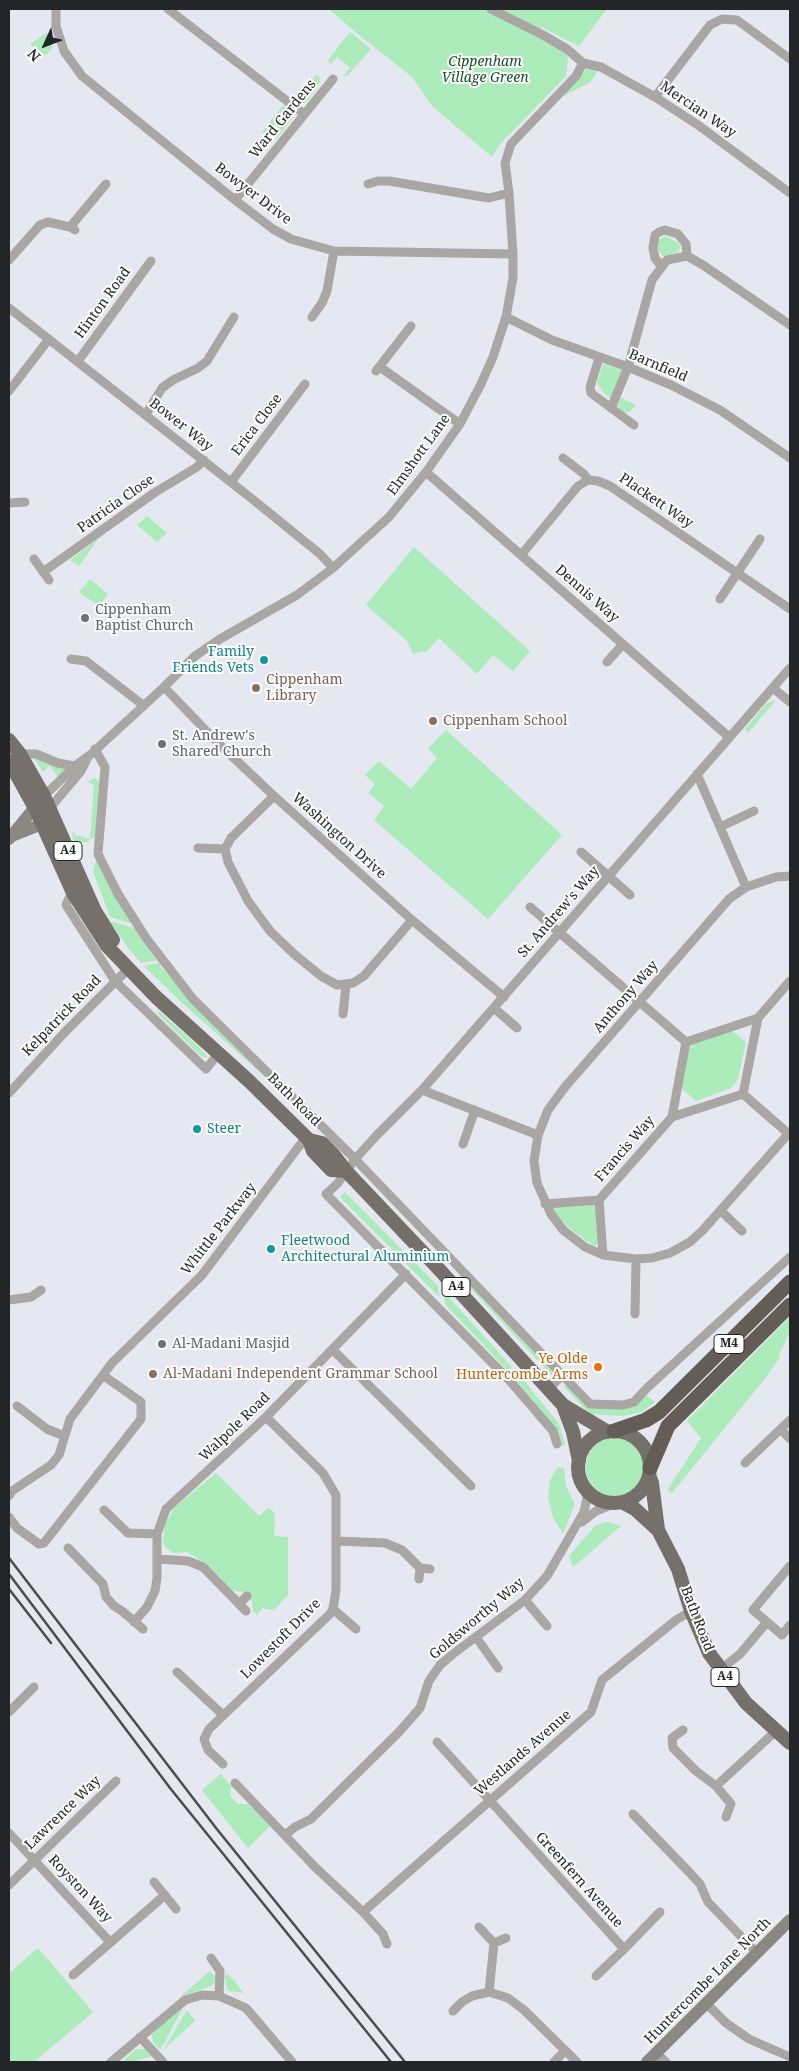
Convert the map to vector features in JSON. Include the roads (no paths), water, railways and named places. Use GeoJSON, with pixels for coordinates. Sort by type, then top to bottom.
{"type":"FeatureCollection","features":[{"type":"Feature","properties":{"kind":"highway","name":"M4"},"geometry":{"type":"LineString","coordinates":[[611,1431],[646,1420],[659,1412],[790,1282]]}},
{"type":"Feature","properties":{"kind":"highway","name":"M4"},"geometry":{"type":"LineString","coordinates":[[650,1471],[668,1426],[790,1305]]}},
{"type":"Feature","properties":{"kind":"main road","name":"Bath Road"},"geometry":{"type":"LineString","coordinates":[[9,740],[35,808],[73,893],[107,946],[156,997],[249,1081],[308,1138],[322,1143],[340,1161],[346,1171],[563,1405],[611,1431]]}},
{"type":"Feature","properties":{"kind":"main road","name":"Bath Road"},"geometry":{"type":"LineString","coordinates":[[15,758],[46,803],[95,910],[127,965]]}},
{"type":"Feature","properties":{"kind":"main road","name":"Bath Road"},"geometry":{"type":"LineString","coordinates":[[563,1405],[573,1432],[579,1461]]}},
{"type":"Feature","properties":{"kind":"main road"},"geometry":{"type":"LineString","coordinates":[[611,1431],[626,1433],[641,1443],[647,1453],[650,1471],[642,1490],[631,1499],[619,1503],[598,1499],[585,1488],[579,1474],[579,1461],[584,1449],[591,1440],[611,1431]]}},
{"type":"Feature","properties":{"kind":"main road","name":"Bath Road"},"geometry":{"type":"LineString","coordinates":[[650,1471],[658,1530],[678,1569],[691,1611],[709,1653],[746,1703],[790,1743]]}},
{"type":"Feature","properties":{"kind":"main road","name":"Bath Road"},"geometry":{"type":"LineString","coordinates":[[619,1503],[635,1510],[658,1530]]}},
{"type":"Feature","properties":{"kind":"street","name":"Bowyer Drive"},"geometry":{"type":"LineString","coordinates":[[56,9],[56,26],[64,51],[82,76],[235,200],[273,229],[291,240],[334,251],[513,254]]}},
{"type":"Feature","properties":{"kind":"street"},"geometry":{"type":"LineString","coordinates":[[168,9],[304,114]]}},
{"type":"Feature","properties":{"kind":"street"},"geometry":{"type":"LineString","coordinates":[[490,9],[567,49],[583,63]]}},
{"type":"Feature","properties":{"kind":"street"},"geometry":{"type":"LineString","coordinates":[[655,97],[710,25],[722,19],[737,20],[790,59]]}},
{"type":"Feature","properties":{"kind":"street","name":"Mercian Way"},"geometry":{"type":"LineString","coordinates":[[583,63],[601,67],[655,97],[698,125],[790,193]]}},
{"type":"Feature","properties":{"kind":"street","name":"Elmshott Lane"},"geometry":{"type":"LineString","coordinates":[[46,803],[75,766],[164,687],[195,656],[220,639],[297,594],[333,568],[389,517],[426,472],[460,424],[493,357],[506,316],[513,278],[513,254],[509,193],[504,163],[511,144],[576,76],[583,63]]}},
{"type":"Feature","properties":{"kind":"street","name":"Ward Gardens"},"geometry":{"type":"LineString","coordinates":[[235,200],[333,80]]}},
{"type":"Feature","properties":{"kind":"street"},"geometry":{"type":"LineString","coordinates":[[368,184],[390,176],[489,198],[509,193]]}},
{"type":"Feature","properties":{"kind":"street"},"geometry":{"type":"LineString","coordinates":[[9,260],[40,225],[48,222],[73,229],[106,184]]}},
{"type":"Feature","properties":{"kind":"street"},"geometry":{"type":"LineString","coordinates":[[660,266],[655,258],[653,248],[655,235],[659,232],[665,230],[678,234],[686,244],[687,256]]}},
{"type":"Feature","properties":{"kind":"street"},"geometry":{"type":"LineString","coordinates":[[312,317],[327,292],[334,251]]}},
{"type":"Feature","properties":{"kind":"street"},"geometry":{"type":"LineString","coordinates":[[611,408],[628,367],[652,280],[660,266],[667,260],[687,256],[790,325]]}},
{"type":"Feature","properties":{"kind":"street","name":"Hinton Road"},"geometry":{"type":"LineString","coordinates":[[78,361],[151,261]]}},
{"type":"Feature","properties":{"kind":"street","name":"Bower Way"},"geometry":{"type":"LineString","coordinates":[[9,308],[204,460],[320,554],[333,568]]}},
{"type":"Feature","properties":{"kind":"street","name":"Barnfield"},"geometry":{"type":"LineString","coordinates":[[506,316],[552,340],[671,384],[720,410],[790,458]]}},
{"type":"Feature","properties":{"kind":"street"},"geometry":{"type":"LineString","coordinates":[[146,414],[162,388],[207,361],[234,317]]}},
{"type":"Feature","properties":{"kind":"street"},"geometry":{"type":"LineString","coordinates":[[411,326],[378,369],[460,424]]}},
{"type":"Feature","properties":{"kind":"street"},"geometry":{"type":"LineString","coordinates":[[9,391],[49,339]]}},
{"type":"Feature","properties":{"kind":"street"},"geometry":{"type":"LineString","coordinates":[[599,358],[590,387],[591,393],[634,425]]}},
{"type":"Feature","properties":{"kind":"street","name":"Erica Close"},"geometry":{"type":"LineString","coordinates":[[231,482],[305,384]]}},
{"type":"Feature","properties":{"kind":"street"},"geometry":{"type":"LineString","coordinates":[[521,555],[570,493],[588,480],[584,474],[563,458]]}},
{"type":"Feature","properties":{"kind":"street","name":"Patricia Close"},"geometry":{"type":"LineString","coordinates":[[34,559],[46,576],[154,493],[197,467],[204,460]]}},
{"type":"Feature","properties":{"kind":"street","name":"Dennis Way"},"geometry":{"type":"LineString","coordinates":[[426,472],[729,737]]}},
{"type":"Feature","properties":{"kind":"street","name":"Plackett Way"},"geometry":{"type":"LineString","coordinates":[[588,480],[598,481],[610,486],[790,609]]}},
{"type":"Feature","properties":{"kind":"street"},"geometry":{"type":"LineString","coordinates":[[9,503],[24,502]]}},
{"type":"Feature","properties":{"kind":"street"},"geometry":{"type":"LineString","coordinates":[[720,599],[760,539]]}},
{"type":"Feature","properties":{"kind":"street"},"geometry":{"type":"LineString","coordinates":[[607,662],[623,644]]}},
{"type":"Feature","properties":{"kind":"street"},"geometry":{"type":"LineString","coordinates":[[71,659],[86,661],[143,705]]}},
{"type":"Feature","properties":{"kind":"street","name":"St. Andrew's Way"},"geometry":{"type":"LineString","coordinates":[[406,1274],[326,1194],[338,1183],[355,1159],[422,1090],[790,668]]}},
{"type":"Feature","properties":{"kind":"street","name":"Washington Drive"},"geometry":{"type":"LineString","coordinates":[[164,687],[218,743],[274,796],[412,920],[504,997]]}},
{"type":"Feature","properties":{"kind":"street"},"geometry":{"type":"LineString","coordinates":[[773,688],[790,702]]}},
{"type":"Feature","properties":{"kind":"street","name":"Elmshott Lane"},"geometry":{"type":"LineString","coordinates":[[46,803],[81,771],[93,752]]}},
{"type":"Feature","properties":{"kind":"street","name":"Bath Road"},"geometry":{"type":"LineString","coordinates":[[93,752],[104,768],[98,854],[118,894],[146,938],[194,999],[355,1159],[590,1404],[623,1405],[634,1402],[790,1257]]}},
{"type":"Feature","properties":{"kind":"street"},"geometry":{"type":"LineString","coordinates":[[15,758],[36,754],[58,763],[75,766]]}},
{"type":"Feature","properties":{"kind":"street"},"geometry":{"type":"LineString","coordinates":[[697,774],[746,887]]}},
{"type":"Feature","properties":{"kind":"street"},"geometry":{"type":"LineString","coordinates":[[274,796],[231,838],[225,848],[228,862],[248,900],[270,930],[294,954],[337,985],[353,983],[364,976],[412,920]]}},
{"type":"Feature","properties":{"kind":"street"},"geometry":{"type":"LineString","coordinates":[[10,838],[16,828],[29,817],[35,808],[46,803]]}},
{"type":"Feature","properties":{"kind":"street"},"geometry":{"type":"LineString","coordinates":[[10,838],[42,824],[46,803]]}},
{"type":"Feature","properties":{"kind":"street"},"geometry":{"type":"LineString","coordinates":[[720,827],[754,811]]}},
{"type":"Feature","properties":{"kind":"street"},"geometry":{"type":"LineString","coordinates":[[198,848],[225,848]]}},
{"type":"Feature","properties":{"kind":"street"},"geometry":{"type":"LineString","coordinates":[[581,852],[630,895]]}},
{"type":"Feature","properties":{"kind":"street","name":"Anthony Way"},"geometry":{"type":"LineString","coordinates":[[603,1256],[584,1247],[563,1230],[545,1204],[537,1183],[534,1161],[538,1135],[548,1110],[565,1087],[729,899],[746,887],[776,877],[790,876]]}},
{"type":"Feature","properties":{"kind":"street"},"geometry":{"type":"LineString","coordinates":[[73,893],[66,905],[115,980],[206,1069],[218,1054]]}},
{"type":"Feature","properties":{"kind":"street"},"geometry":{"type":"LineString","coordinates":[[530,906],[686,1042]]}},
{"type":"Feature","properties":{"kind":"street","name":"Kelpatrick Road"},"geometry":{"type":"LineString","coordinates":[[9,1093],[127,965]]}},
{"type":"Feature","properties":{"kind":"street"},"geometry":{"type":"LineString","coordinates":[[743,1094],[758,1018],[790,981]]}},
{"type":"Feature","properties":{"kind":"street"},"geometry":{"type":"LineString","coordinates":[[343,1014],[346,985]]}},
{"type":"Feature","properties":{"kind":"street"},"geometry":{"type":"LineString","coordinates":[[494,1008],[517,1028]]}},
{"type":"Feature","properties":{"kind":"street"},"geometry":{"type":"LineString","coordinates":[[686,1042],[758,1018]]}},
{"type":"Feature","properties":{"kind":"street"},"geometry":{"type":"LineString","coordinates":[[686,1042],[672,1117],[743,1094]]}},
{"type":"Feature","properties":{"kind":"street"},"geometry":{"type":"LineString","coordinates":[[422,1090],[538,1135]]}},
{"type":"Feature","properties":{"kind":"street"},"geometry":{"type":"LineString","coordinates":[[545,1204],[600,1200],[603,1256],[636,1259],[670,1253],[690,1242],[721,1211],[790,1134],[743,1094]]}},
{"type":"Feature","properties":{"kind":"street"},"geometry":{"type":"LineString","coordinates":[[462,1144],[475,1110]]}},
{"type":"Feature","properties":{"kind":"street","name":"Francis Way"},"geometry":{"type":"LineString","coordinates":[[600,1200],[672,1117]]}},
{"type":"Feature","properties":{"kind":"street","name":"Whittle Parkway"},"geometry":{"type":"LineString","coordinates":[[9,1496],[12,1491],[51,1465],[59,1455],[70,1418],[112,1364],[202,1275],[308,1138]]}},
{"type":"Feature","properties":{"kind":"street"},"geometry":{"type":"LineString","coordinates":[[721,1211],[742,1231]]}},
{"type":"Feature","properties":{"kind":"street"},"geometry":{"type":"LineString","coordinates":[[636,1259],[636,1314]]}},
{"type":"Feature","properties":{"kind":"street"},"geometry":{"type":"LineString","coordinates":[[406,1274],[510,1381],[553,1431],[557,1444]]}},
{"type":"Feature","properties":{"kind":"street","name":"Walpole Road"},"geometry":{"type":"LineString","coordinates":[[134,1622],[147,1607],[155,1591],[157,1534],[166,1509],[266,1417],[406,1274]]}},
{"type":"Feature","properties":{"kind":"street"},"geometry":{"type":"LineString","coordinates":[[9,1300],[31,1297],[41,1290]]}},
{"type":"Feature","properties":{"kind":"street"},"geometry":{"type":"LineString","coordinates":[[333,1350],[471,1486]]}},
{"type":"Feature","properties":{"kind":"street"},"geometry":{"type":"LineString","coordinates":[[548,1388],[563,1375]]}},
{"type":"Feature","properties":{"kind":"street"},"geometry":{"type":"LineString","coordinates":[[9,1517],[17,1528],[39,1544],[44,1543],[141,1419],[140,1402],[104,1376]]}},
{"type":"Feature","properties":{"kind":"street"},"geometry":{"type":"LineString","coordinates":[[17,1406],[47,1429],[64,1436]]}},
{"type":"Feature","properties":{"kind":"street","name":"Lowestoft Drive"},"geometry":{"type":"LineString","coordinates":[[223,1764],[208,1750],[204,1739],[209,1729],[333,1609],[336,1590],[336,1495],[323,1473],[266,1417]]}},
{"type":"Feature","properties":{"kind":"street"},"geometry":{"type":"LineString","coordinates":[[745,1463],[790,1420]]}},
{"type":"Feature","properties":{"kind":"street"},"geometry":{"type":"LineString","coordinates":[[781,1429],[790,1439]]}},
{"type":"Feature","properties":{"kind":"street","name":"Goldsworthy Way"},"geometry":{"type":"LineString","coordinates":[[285,1835],[311,1819],[399,1732],[420,1708],[429,1681],[440,1665],[525,1600],[546,1576],[578,1525],[587,1504],[585,1488]]}},
{"type":"Feature","properties":{"kind":"street","name":"Goldsworthy Way"},"geometry":{"type":"LineString","coordinates":[[578,1525],[596,1511],[619,1503]]}},
{"type":"Feature","properties":{"kind":"street"},"geometry":{"type":"LineString","coordinates":[[104,1510],[128,1533],[157,1534]]}},
{"type":"Feature","properties":{"kind":"street"},"geometry":{"type":"LineString","coordinates":[[337,1541],[385,1542],[402,1550],[420,1568],[430,1568]]}},
{"type":"Feature","properties":{"kind":"street"},"geometry":{"type":"LineString","coordinates":[[68,1548],[103,1584],[106,1597],[143,1629]]}},
{"type":"Feature","properties":{"kind":"street"},"geometry":{"type":"LineString","coordinates":[[157,1559],[188,1561],[203,1567],[246,1611]]}},
{"type":"Feature","properties":{"kind":"street"},"geometry":{"type":"LineString","coordinates":[[790,1566],[752,1610],[782,1635],[790,1625]]}},
{"type":"Feature","properties":{"kind":"street"},"geometry":{"type":"LineString","coordinates":[[419,1579],[420,1568]]}},
{"type":"Feature","properties":{"kind":"street"},"geometry":{"type":"LineString","coordinates":[[239,1604],[247,1596]]}},
{"type":"Feature","properties":{"kind":"street"},"geometry":{"type":"LineString","coordinates":[[525,1600],[547,1626]]}},
{"type":"Feature","properties":{"kind":"street"},"geometry":{"type":"LineString","coordinates":[[333,1609],[356,1629]]}},
{"type":"Feature","properties":{"kind":"street","name":"Westlands Avenue"},"geometry":{"type":"LineString","coordinates":[[363,1912],[591,1712],[602,1680],[676,1620],[691,1611]]}},
{"type":"Feature","properties":{"kind":"street"},"geometry":{"type":"LineString","coordinates":[[720,1670],[740,1654],[767,1622]]}},
{"type":"Feature","properties":{"kind":"street"},"geometry":{"type":"LineString","coordinates":[[476,1637],[498,1668]]}},
{"type":"Feature","properties":{"kind":"street"},"geometry":{"type":"LineString","coordinates":[[177,1672],[223,1715]]}},
{"type":"Feature","properties":{"kind":"street"},"geometry":{"type":"LineString","coordinates":[[9,1712],[34,1687]]}},
{"type":"Feature","properties":{"kind":"street"},"geometry":{"type":"LineString","coordinates":[[682,1730],[672,1738],[673,1748],[696,1771],[716,1786],[731,1804],[726,1817]]}},
{"type":"Feature","properties":{"kind":"street"},"geometry":{"type":"LineString","coordinates":[[716,1786],[776,1731]]}},
{"type":"Feature","properties":{"kind":"street","name":"Greenfern Avenue"},"geometry":{"type":"LineString","coordinates":[[437,1742],[624,1949],[596,1976]]}},
{"type":"Feature","properties":{"kind":"street","name":"Lawrence Way"},"geometry":{"type":"LineString","coordinates":[[9,1885],[116,1781]]}},
{"type":"Feature","properties":{"kind":"street"},"geometry":{"type":"LineString","coordinates":[[235,1783],[241,1794],[285,1835],[315,1868],[363,1912],[382,1934],[387,1944]]}},
{"type":"Feature","properties":{"kind":"street"},"geometry":{"type":"LineString","coordinates":[[633,1814],[700,1884],[708,1902],[758,1953]]}},
{"type":"Feature","properties":{"kind":"street","name":"Royston Way"},"geometry":{"type":"LineString","coordinates":[[9,1832],[110,1942]]}},
{"type":"Feature","properties":{"kind":"street"},"geometry":{"type":"LineString","coordinates":[[154,1882],[176,1909]]}},
{"type":"Feature","properties":{"kind":"street"},"geometry":{"type":"LineString","coordinates":[[73,1975],[165,1895]]}},
{"type":"Feature","properties":{"kind":"street"},"geometry":{"type":"LineString","coordinates":[[624,1949],[660,1912]]}},
{"type":"Feature","properties":{"kind":"street","name":"Huntercombe Lane North"},"geometry":{"type":"LineString","coordinates":[[652,2058],[790,1920]]}},
{"type":"Feature","properties":{"kind":"street"},"geometry":{"type":"LineString","coordinates":[[478,1927],[494,1943]]}},
{"type":"Feature","properties":{"kind":"street"},"geometry":{"type":"LineString","coordinates":[[494,1943],[506,1938]]}},
{"type":"Feature","properties":{"kind":"street"},"geometry":{"type":"LineString","coordinates":[[489,1992],[494,1943]]}},
{"type":"Feature","properties":{"kind":"street"},"geometry":{"type":"LineString","coordinates":[[211,1958],[220,1971],[219,1996]]}},
{"type":"Feature","properties":{"kind":"street"},"geometry":{"type":"LineString","coordinates":[[452,2012],[462,2002],[472,1996],[489,1992],[508,1998],[524,2010],[577,2062]]}},
{"type":"Feature","properties":{"kind":"street"},"geometry":{"type":"LineString","coordinates":[[111,2062],[185,2000],[202,1995],[219,1996],[246,2008],[292,2062]]}},
{"type":"Feature","properties":{"kind":"street"},"geometry":{"type":"LineString","coordinates":[[706,2003],[726,2023],[749,2039],[790,2057]]}},
{"type":"Feature","properties":{"kind":"street"},"geometry":{"type":"LineString","coordinates":[[140,2037],[163,2062]]}},
{"type":"Feature","properties":{"kind":"street"},"geometry":{"type":"LineString","coordinates":[[554,2062],[565,2051]]}},
{"type":"Feature","properties":{"kind":"street"},"geometry":{"type":"LineString","coordinates":[[652,2058],[666,2062]]}},
{"type":"Feature","properties":{"kind":"railway"},"geometry":{"type":"LineString","coordinates":[[9,1558],[216,1828],[405,2062]]}},
{"type":"Feature","properties":{"kind":"railway"},"geometry":{"type":"LineString","coordinates":[[9,1574],[170,1788],[391,2062]]}},
{"type":"Feature","properties":{"kind":"railway"},"geometry":{"type":"LineString","coordinates":[[9,1589],[51,1643]]}},
{"type":"Feature","properties":{"kind":"place","name":"Cippenham Baptist Church"},"geometry":{"type":"Point","coordinates":[85,618]}},
{"type":"Feature","properties":{"kind":"place","name":"Family Friends Vets"},"geometry":{"type":"Point","coordinates":[264,660]}},
{"type":"Feature","properties":{"kind":"place","name":"Cippenham Library"},"geometry":{"type":"Point","coordinates":[256,688]}},
{"type":"Feature","properties":{"kind":"place","name":"Cippenham School"},"geometry":{"type":"Point","coordinates":[433,721]}},
{"type":"Feature","properties":{"kind":"place","name":"St. Andrew's Shared Church"},"geometry":{"type":"Point","coordinates":[162,744]}},
{"type":"Feature","properties":{"kind":"place","name":"Steer"},"geometry":{"type":"Point","coordinates":[197,1129]}},
{"type":"Feature","properties":{"kind":"place","name":"Fleetwood Architectural Aluminium"},"geometry":{"type":"Point","coordinates":[271,1249]}},
{"type":"Feature","properties":{"kind":"place","name":"Al-Madani Masjid"},"geometry":{"type":"Point","coordinates":[162,1344]}},
{"type":"Feature","properties":{"kind":"place","name":"Ye Olde Huntercombe Arms"},"geometry":{"type":"Point","coordinates":[598,1367]}},
{"type":"Feature","properties":{"kind":"place","name":"Al-Madani Independent Grammar School"},"geometry":{"type":"Point","coordinates":[153,1374]}},
{"type":"Feature","properties":{"kind":"park label","name":"Cippenham Village Green"},"geometry":{"type":"Point","coordinates":[485,70]}}]}
